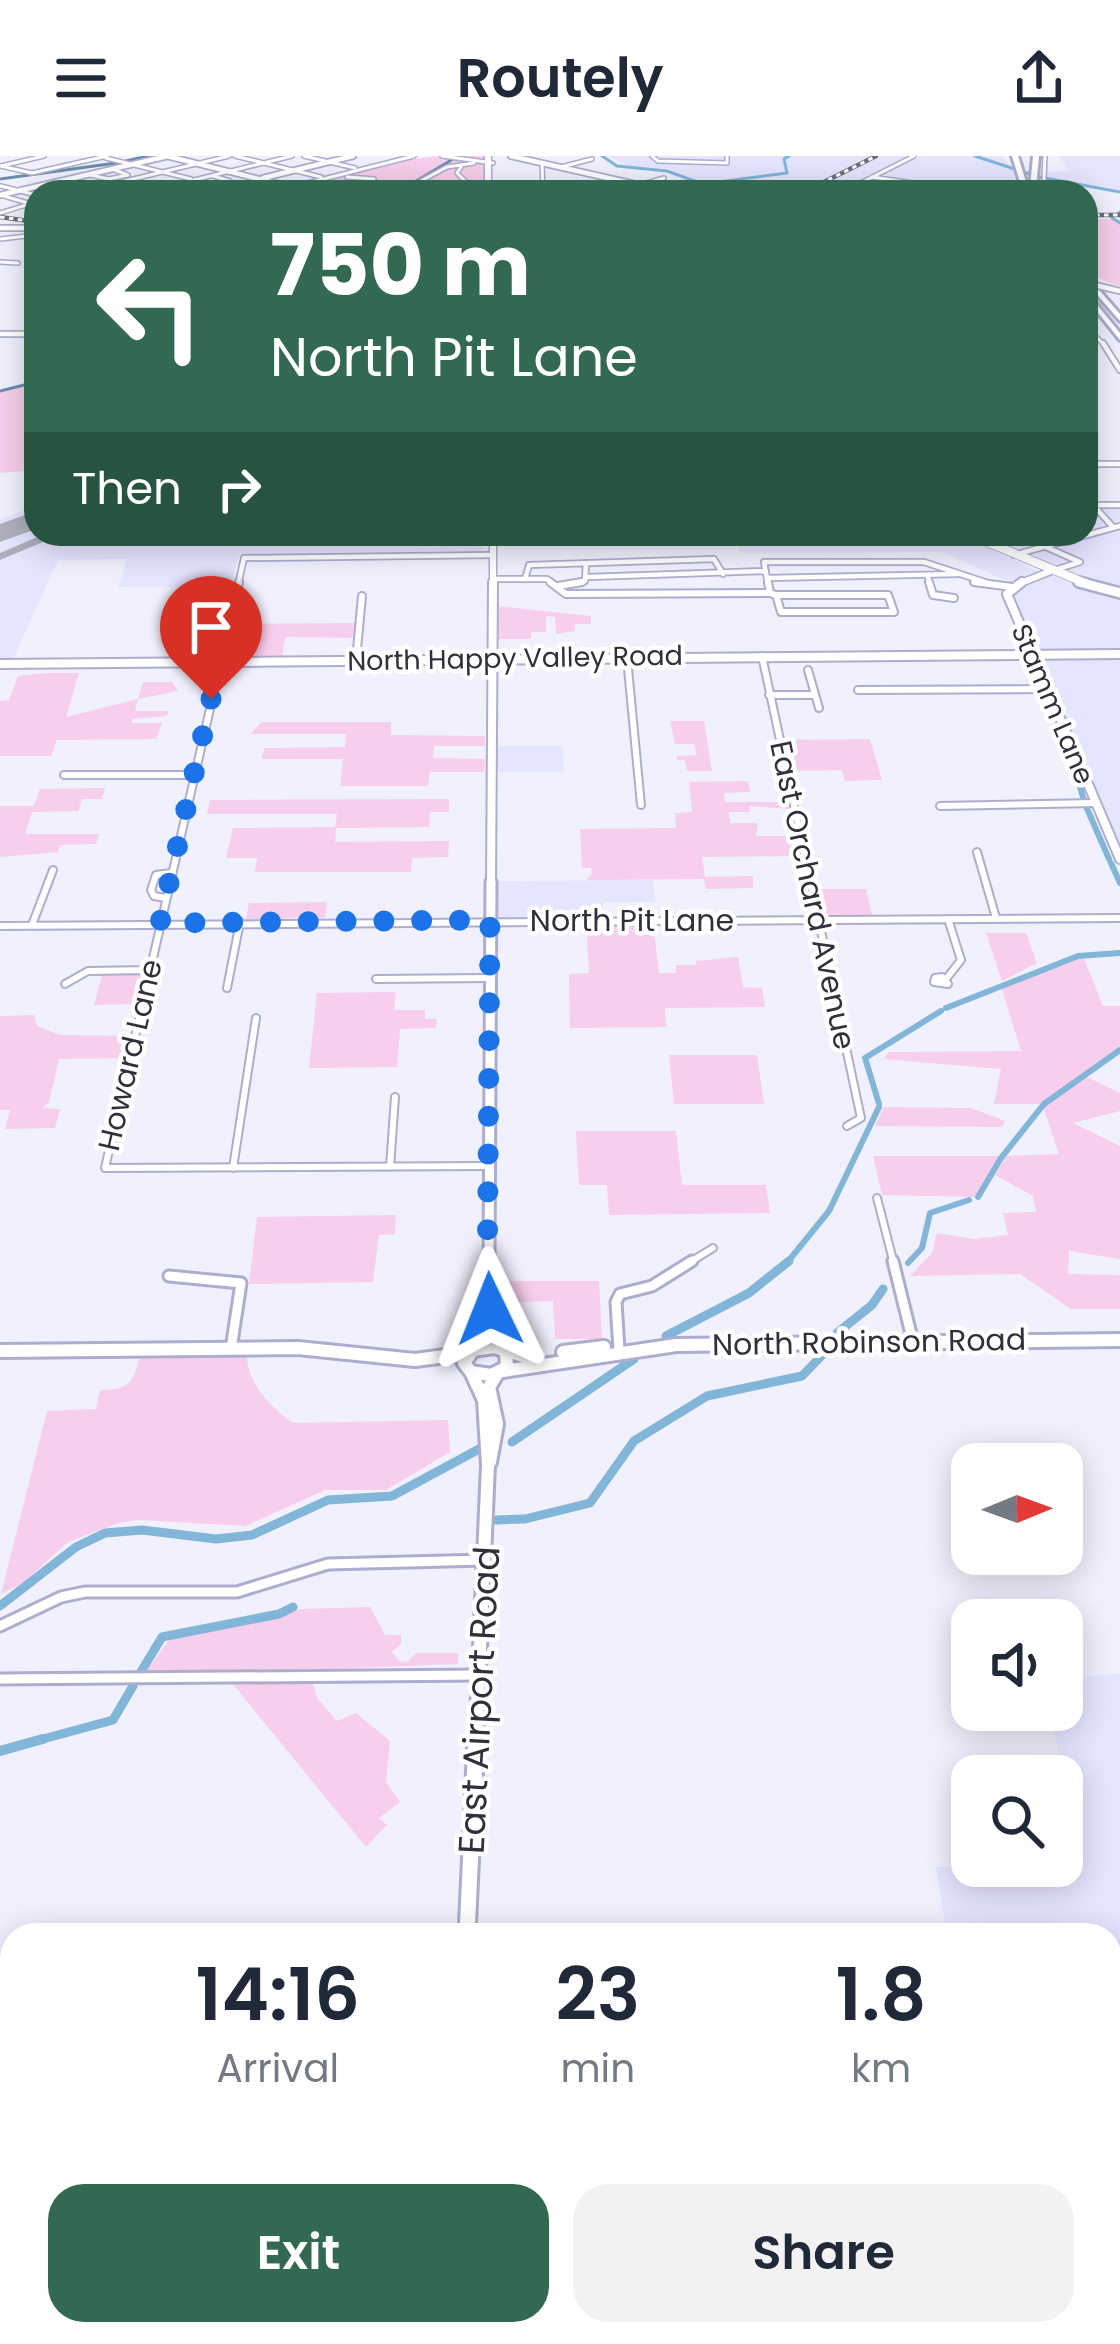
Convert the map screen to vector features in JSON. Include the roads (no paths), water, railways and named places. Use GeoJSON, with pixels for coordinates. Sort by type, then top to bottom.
{"type":"FeatureCollection","features":[{"type":"Feature","properties":{"kind":"highway"},"geometry":{"type":"LineString","coordinates":[[1012,156],[1031,175]]}},
{"type":"Feature","properties":{"kind":"highway"},"geometry":{"type":"LineString","coordinates":[[1024,156],[1031,180]]}},
{"type":"Feature","properties":{"kind":"highway"},"geometry":{"type":"LineString","coordinates":[[1031,180],[1042,156]]}},
{"type":"Feature","properties":{"kind":"highway"},"geometry":{"type":"LineString","coordinates":[[1098,294],[1120,320]]}},
{"type":"Feature","properties":{"kind":"highway"},"geometry":{"type":"LineString","coordinates":[[1098,308],[1120,338]]}},
{"type":"Feature","properties":{"kind":"main road"},"geometry":{"type":"LineString","coordinates":[[994,546],[1051,572],[1120,593]]}},
{"type":"Feature","properties":{"kind":"street"},"geometry":{"type":"LineString","coordinates":[[0,166],[44,156]]}},
{"type":"Feature","properties":{"kind":"street"},"geometry":{"type":"LineString","coordinates":[[0,166],[29,173],[103,156],[194,180],[292,156]]}},
{"type":"Feature","properties":{"kind":"street"},"geometry":{"type":"LineString","coordinates":[[66,180],[168,156],[264,180]]}},
{"type":"Feature","properties":{"kind":"street"},"geometry":{"type":"LineString","coordinates":[[130,180],[232,156],[324,179],[374,179]]}},
{"type":"Feature","properties":{"kind":"street"},"geometry":{"type":"LineString","coordinates":[[304,156],[361,170]]}},
{"type":"Feature","properties":{"kind":"street"},"geometry":{"type":"LineString","coordinates":[[260,179],[353,156]]}},
{"type":"Feature","properties":{"kind":"street"},"geometry":{"type":"LineString","coordinates":[[374,156],[394,161]]}},
{"type":"Feature","properties":{"kind":"street"},"geometry":{"type":"LineString","coordinates":[[320,180],[414,156]]}},
{"type":"Feature","properties":{"kind":"street"},"geometry":{"type":"LineString","coordinates":[[442,156],[474,163]]}},
{"type":"Feature","properties":{"kind":"street"},"geometry":{"type":"LineString","coordinates":[[511,156],[617,180]]}},
{"type":"Feature","properties":{"kind":"street"},"geometry":{"type":"LineString","coordinates":[[582,156],[592,159]]}},
{"type":"Feature","properties":{"kind":"street"},"geometry":{"type":"LineString","coordinates":[[652,156],[712,165],[727,163],[727,156]]}},
{"type":"Feature","properties":{"kind":"street"},"geometry":{"type":"LineString","coordinates":[[866,180],[914,156]]}},
{"type":"Feature","properties":{"kind":"street"},"geometry":{"type":"LineString","coordinates":[[33,157],[65,165]]}},
{"type":"Feature","properties":{"kind":"street"},"geometry":{"type":"LineString","coordinates":[[561,167],[592,159]]}},
{"type":"Feature","properties":{"kind":"street"},"geometry":{"type":"LineString","coordinates":[[465,180],[457,171],[491,160]]}},
{"type":"Feature","properties":{"kind":"street"},"geometry":{"type":"LineString","coordinates":[[423,180],[457,161]]}},
{"type":"Feature","properties":{"kind":"street"},"geometry":{"type":"LineString","coordinates":[[542,163],[543,180]]}},
{"type":"Feature","properties":{"kind":"street"},"geometry":{"type":"LineString","coordinates":[[90,175],[109,179],[128,175],[112,170]]}},
{"type":"Feature","properties":{"kind":"street"},"geometry":{"type":"LineString","coordinates":[[590,174],[590,180]]}},
{"type":"Feature","properties":{"kind":"street"},"geometry":{"type":"LineString","coordinates":[[38,176],[56,180]]}},
{"type":"Feature","properties":{"kind":"street"},"geometry":{"type":"LineString","coordinates":[[211,176],[226,180]]}},
{"type":"Feature","properties":{"kind":"street"},"geometry":{"type":"LineString","coordinates":[[872,177],[893,180]]}},
{"type":"Feature","properties":{"kind":"street"},"geometry":{"type":"LineString","coordinates":[[657,180],[664,178]]}},
{"type":"Feature","properties":{"kind":"street"},"geometry":{"type":"LineString","coordinates":[[1,186],[24,194]]}},
{"type":"Feature","properties":{"kind":"street"},"geometry":{"type":"LineString","coordinates":[[0,195],[24,190]]}},
{"type":"Feature","properties":{"kind":"street"},"geometry":{"type":"LineString","coordinates":[[0,262],[18,263]]}},
{"type":"Feature","properties":{"kind":"street"},"geometry":{"type":"LineString","coordinates":[[1098,335],[1120,370]]}},
{"type":"Feature","properties":{"kind":"street"},"geometry":{"type":"LineString","coordinates":[[494,546],[487,1302],[493,1336],[503,1351]]}},
{"type":"Feature","properties":{"kind":"street"},"geometry":{"type":"LineString","coordinates":[[1014,555],[1045,546],[1080,562],[1051,572]]}},
{"type":"Feature","properties":{"kind":"street","name":"Howard Lane"},"geometry":{"type":"LineString","coordinates":[[233,1168],[105,1168],[244,557],[494,555]]}},
{"type":"Feature","properties":{"kind":"street"},"geometry":{"type":"LineString","coordinates":[[525,579],[526,565],[714,559],[723,574]]}},
{"type":"Feature","properties":{"kind":"street"},"geometry":{"type":"LineString","coordinates":[[556,586],[588,577],[924,562],[975,582],[1012,586]]}},
{"type":"Feature","properties":{"kind":"street"},"geometry":{"type":"LineString","coordinates":[[586,563],[588,577]]}},
{"type":"Feature","properties":{"kind":"street"},"geometry":{"type":"LineString","coordinates":[[493,580],[548,579],[566,594],[773,594],[888,595],[894,612],[781,612],[773,594],[766,570]]}},
{"type":"Feature","properties":{"kind":"street"},"geometry":{"type":"LineString","coordinates":[[766,570],[928,577],[959,574]]}},
{"type":"Feature","properties":{"kind":"street","name":"Stamm Lane"},"geometry":{"type":"LineString","coordinates":[[1051,572],[1012,586],[1006,594],[1120,859]]}},
{"type":"Feature","properties":{"kind":"street"},"geometry":{"type":"LineString","coordinates":[[928,577],[933,595],[954,598]]}},
{"type":"Feature","properties":{"kind":"street"},"geometry":{"type":"LineString","coordinates":[[356,660],[362,596]]}},
{"type":"Feature","properties":{"kind":"street","name":"North Happy Valley Road"},"geometry":{"type":"LineString","coordinates":[[0,664],[1120,653]]}},
{"type":"Feature","properties":{"kind":"street","name":"East Orchard Avenue"},"geometry":{"type":"LineString","coordinates":[[762,656],[861,1118],[847,1126]]}},
{"type":"Feature","properties":{"kind":"street"},"geometry":{"type":"LineString","coordinates":[[627,657],[641,806]]}},
{"type":"Feature","properties":{"kind":"street"},"geometry":{"type":"LineString","coordinates":[[808,670],[819,708]]}},
{"type":"Feature","properties":{"kind":"street"},"geometry":{"type":"LineString","coordinates":[[858,690],[1046,688]]}},
{"type":"Feature","properties":{"kind":"street"},"geometry":{"type":"LineString","coordinates":[[770,695],[815,695]]}},
{"type":"Feature","properties":{"kind":"street"},"geometry":{"type":"LineString","coordinates":[[64,775],[194,775]]}},
{"type":"Feature","properties":{"kind":"street"},"geometry":{"type":"LineString","coordinates":[[940,806],[1096,803]]}},
{"type":"Feature","properties":{"kind":"street"},"geometry":{"type":"LineString","coordinates":[[1106,825],[1120,825]]}},
{"type":"Feature","properties":{"kind":"street"},"geometry":{"type":"LineString","coordinates":[[977,852],[996,918]]}},
{"type":"Feature","properties":{"kind":"street"},"geometry":{"type":"LineString","coordinates":[[32,925],[53,871]]}},
{"type":"Feature","properties":{"kind":"street"},"geometry":{"type":"LineString","coordinates":[[166,898],[154,896],[151,890],[156,875],[171,873]]}},
{"type":"Feature","properties":{"kind":"street","name":"North Pit Lane"},"geometry":{"type":"LineString","coordinates":[[0,926],[1120,917]]}},
{"type":"Feature","properties":{"kind":"street"},"geometry":{"type":"LineString","coordinates":[[946,979],[961,960],[948,919]]}},
{"type":"Feature","properties":{"kind":"street"},"geometry":{"type":"LineString","coordinates":[[227,988],[240,922]]}},
{"type":"Feature","properties":{"kind":"street"},"geometry":{"type":"LineString","coordinates":[[65,985],[88,971],[150,970]]}},
{"type":"Feature","properties":{"kind":"street"},"geometry":{"type":"LineString","coordinates":[[376,979],[489,978]]}},
{"type":"Feature","properties":{"kind":"street"},"geometry":{"type":"LineString","coordinates":[[256,1018],[233,1168],[489,1166]]}},
{"type":"Feature","properties":{"kind":"street"},"geometry":{"type":"LineString","coordinates":[[391,1167],[395,1097]]}},
{"type":"Feature","properties":{"kind":"street"},"geometry":{"type":"LineString","coordinates":[[878,1198],[913,1342]]}},
{"type":"Feature","properties":{"kind":"street"},"geometry":{"type":"LineString","coordinates":[[619,1350],[616,1302],[620,1294],[652,1286],[713,1248]]}},
{"type":"Feature","properties":{"kind":"street"},"geometry":{"type":"LineString","coordinates":[[170,1276],[241,1283],[231,1348]]}},
{"type":"Feature","properties":{"kind":"street"},"geometry":{"type":"LineString","coordinates":[[0,1351],[298,1348],[389,1364],[469,1361],[485,1332],[482,1310],[487,1302]]}},
{"type":"Feature","properties":{"kind":"street","name":"North Robinson Road"},"geometry":{"type":"LineString","coordinates":[[469,1361],[500,1372],[619,1350],[714,1343],[1120,1340]]}},
{"type":"Feature","properties":{"kind":"street","name":"North Robinson Road"},"geometry":{"type":"LineString","coordinates":[[469,1361],[503,1351],[531,1359],[590,1348],[619,1350]]}},
{"type":"Feature","properties":{"kind":"street","name":"East Airport Road"},"geometry":{"type":"LineString","coordinates":[[488,1465],[497,1424],[489,1393],[509,1362],[503,1351]]}},
{"type":"Feature","properties":{"kind":"street","name":"East Airport Road"},"geometry":{"type":"LineString","coordinates":[[468,1923],[488,1465],[484,1400],[469,1361]]}},
{"type":"Feature","properties":{"kind":"street"},"geometry":{"type":"LineString","coordinates":[[0,1626],[61,1597],[85,1592],[237,1592],[328,1564],[487,1559]]}},
{"type":"Feature","properties":{"kind":"street"},"geometry":{"type":"LineString","coordinates":[[0,1679],[481,1675]]}},
{"type":"Feature","properties":{"kind":"waterway"},"geometry":{"type":"LineString","coordinates":[[126,161],[148,156]]}},
{"type":"Feature","properties":{"kind":"waterway"},"geometry":{"type":"LineString","coordinates":[[418,180],[458,156]]}},
{"type":"Feature","properties":{"kind":"waterway"},"geometry":{"type":"LineString","coordinates":[[602,156],[617,166],[667,171],[692,180]]}},
{"type":"Feature","properties":{"kind":"waterway"},"geometry":{"type":"LineString","coordinates":[[734,180],[787,173],[784,159],[789,156]]}},
{"type":"Feature","properties":{"kind":"waterway"},"geometry":{"type":"LineString","coordinates":[[975,156],[1055,180]]}},
{"type":"Feature","properties":{"kind":"waterway"},"geometry":{"type":"LineString","coordinates":[[0,179],[116,163]]}},
{"type":"Feature","properties":{"kind":"waterway"},"geometry":{"type":"LineString","coordinates":[[1098,188],[1120,192]]}},
{"type":"Feature","properties":{"kind":"waterway"},"geometry":{"type":"LineString","coordinates":[[1120,212],[1112,218],[1120,223]]}},
{"type":"Feature","properties":{"kind":"waterway"},"geometry":{"type":"LineString","coordinates":[[0,391],[24,385]]}},
{"type":"Feature","properties":{"kind":"waterway"},"geometry":{"type":"LineString","coordinates":[[1076,772],[1084,801]]}},
{"type":"Feature","properties":{"kind":"waterway"},"geometry":{"type":"LineString","coordinates":[[1085,804],[1109,859]]}},
{"type":"Feature","properties":{"kind":"waterway"},"geometry":{"type":"LineString","coordinates":[[1111,863],[1120,883]]}},
{"type":"Feature","properties":{"kind":"waterway"},"geometry":{"type":"LineString","coordinates":[[946,1008],[1078,956],[1120,953]]}},
{"type":"Feature","properties":{"kind":"waterway"},"geometry":{"type":"LineString","coordinates":[[865,1058],[941,1011]]}},
{"type":"Feature","properties":{"kind":"waterway"},"geometry":{"type":"LineString","coordinates":[[978,1197],[1001,1158],[1044,1104],[1120,1050]]}},
{"type":"Feature","properties":{"kind":"waterway"},"geometry":{"type":"LineString","coordinates":[[866,1061],[879,1104]]}},
{"type":"Feature","properties":{"kind":"waterway"},"geometry":{"type":"LineString","coordinates":[[787,1262],[829,1211],[879,1107]]}},
{"type":"Feature","properties":{"kind":"waterway"},"geometry":{"type":"LineString","coordinates":[[908,1263],[922,1248],[930,1213],[969,1200]]}},
{"type":"Feature","properties":{"kind":"waterway"},"geometry":{"type":"LineString","coordinates":[[666,1336],[749,1293],[787,1262]]}},
{"type":"Feature","properties":{"kind":"waterway"},"geometry":{"type":"LineString","coordinates":[[837,1333],[872,1305],[883,1289]]}},
{"type":"Feature","properties":{"kind":"waterway"},"geometry":{"type":"LineString","coordinates":[[496,1520],[525,1519],[590,1503],[634,1441],[707,1396],[802,1376],[829,1348]]}},
{"type":"Feature","properties":{"kind":"waterway"},"geometry":{"type":"LineString","coordinates":[[512,1442],[634,1359]]}},
{"type":"Feature","properties":{"kind":"waterway"},"geometry":{"type":"LineString","coordinates":[[0,1606],[76,1547],[105,1533],[142,1530],[216,1539],[252,1535],[328,1500],[392,1496],[481,1448]]}},
{"type":"Feature","properties":{"kind":"waterway"},"geometry":{"type":"LineString","coordinates":[[139,1675],[162,1637],[279,1614],[293,1607]]}},
{"type":"Feature","properties":{"kind":"waterway"},"geometry":{"type":"LineString","coordinates":[[41,1739],[113,1720],[133,1686]]}},
{"type":"Feature","properties":{"kind":"waterway"},"geometry":{"type":"LineString","coordinates":[[0,1751],[41,1739]]}},
{"type":"Feature","properties":{"kind":"waterway"},"geometry":{"type":"LineString","coordinates":[[32,1742],[41,1739]]}},
{"type":"Feature","properties":{"kind":"railway"},"geometry":{"type":"LineString","coordinates":[[828,180],[876,156]]}},
{"type":"Feature","properties":{"kind":"railway"},"geometry":{"type":"LineString","coordinates":[[1098,215],[1120,215]]}},
{"type":"Feature","properties":{"kind":"railway"},"geometry":{"type":"LineString","coordinates":[[0,217],[24,220]]}}]}
